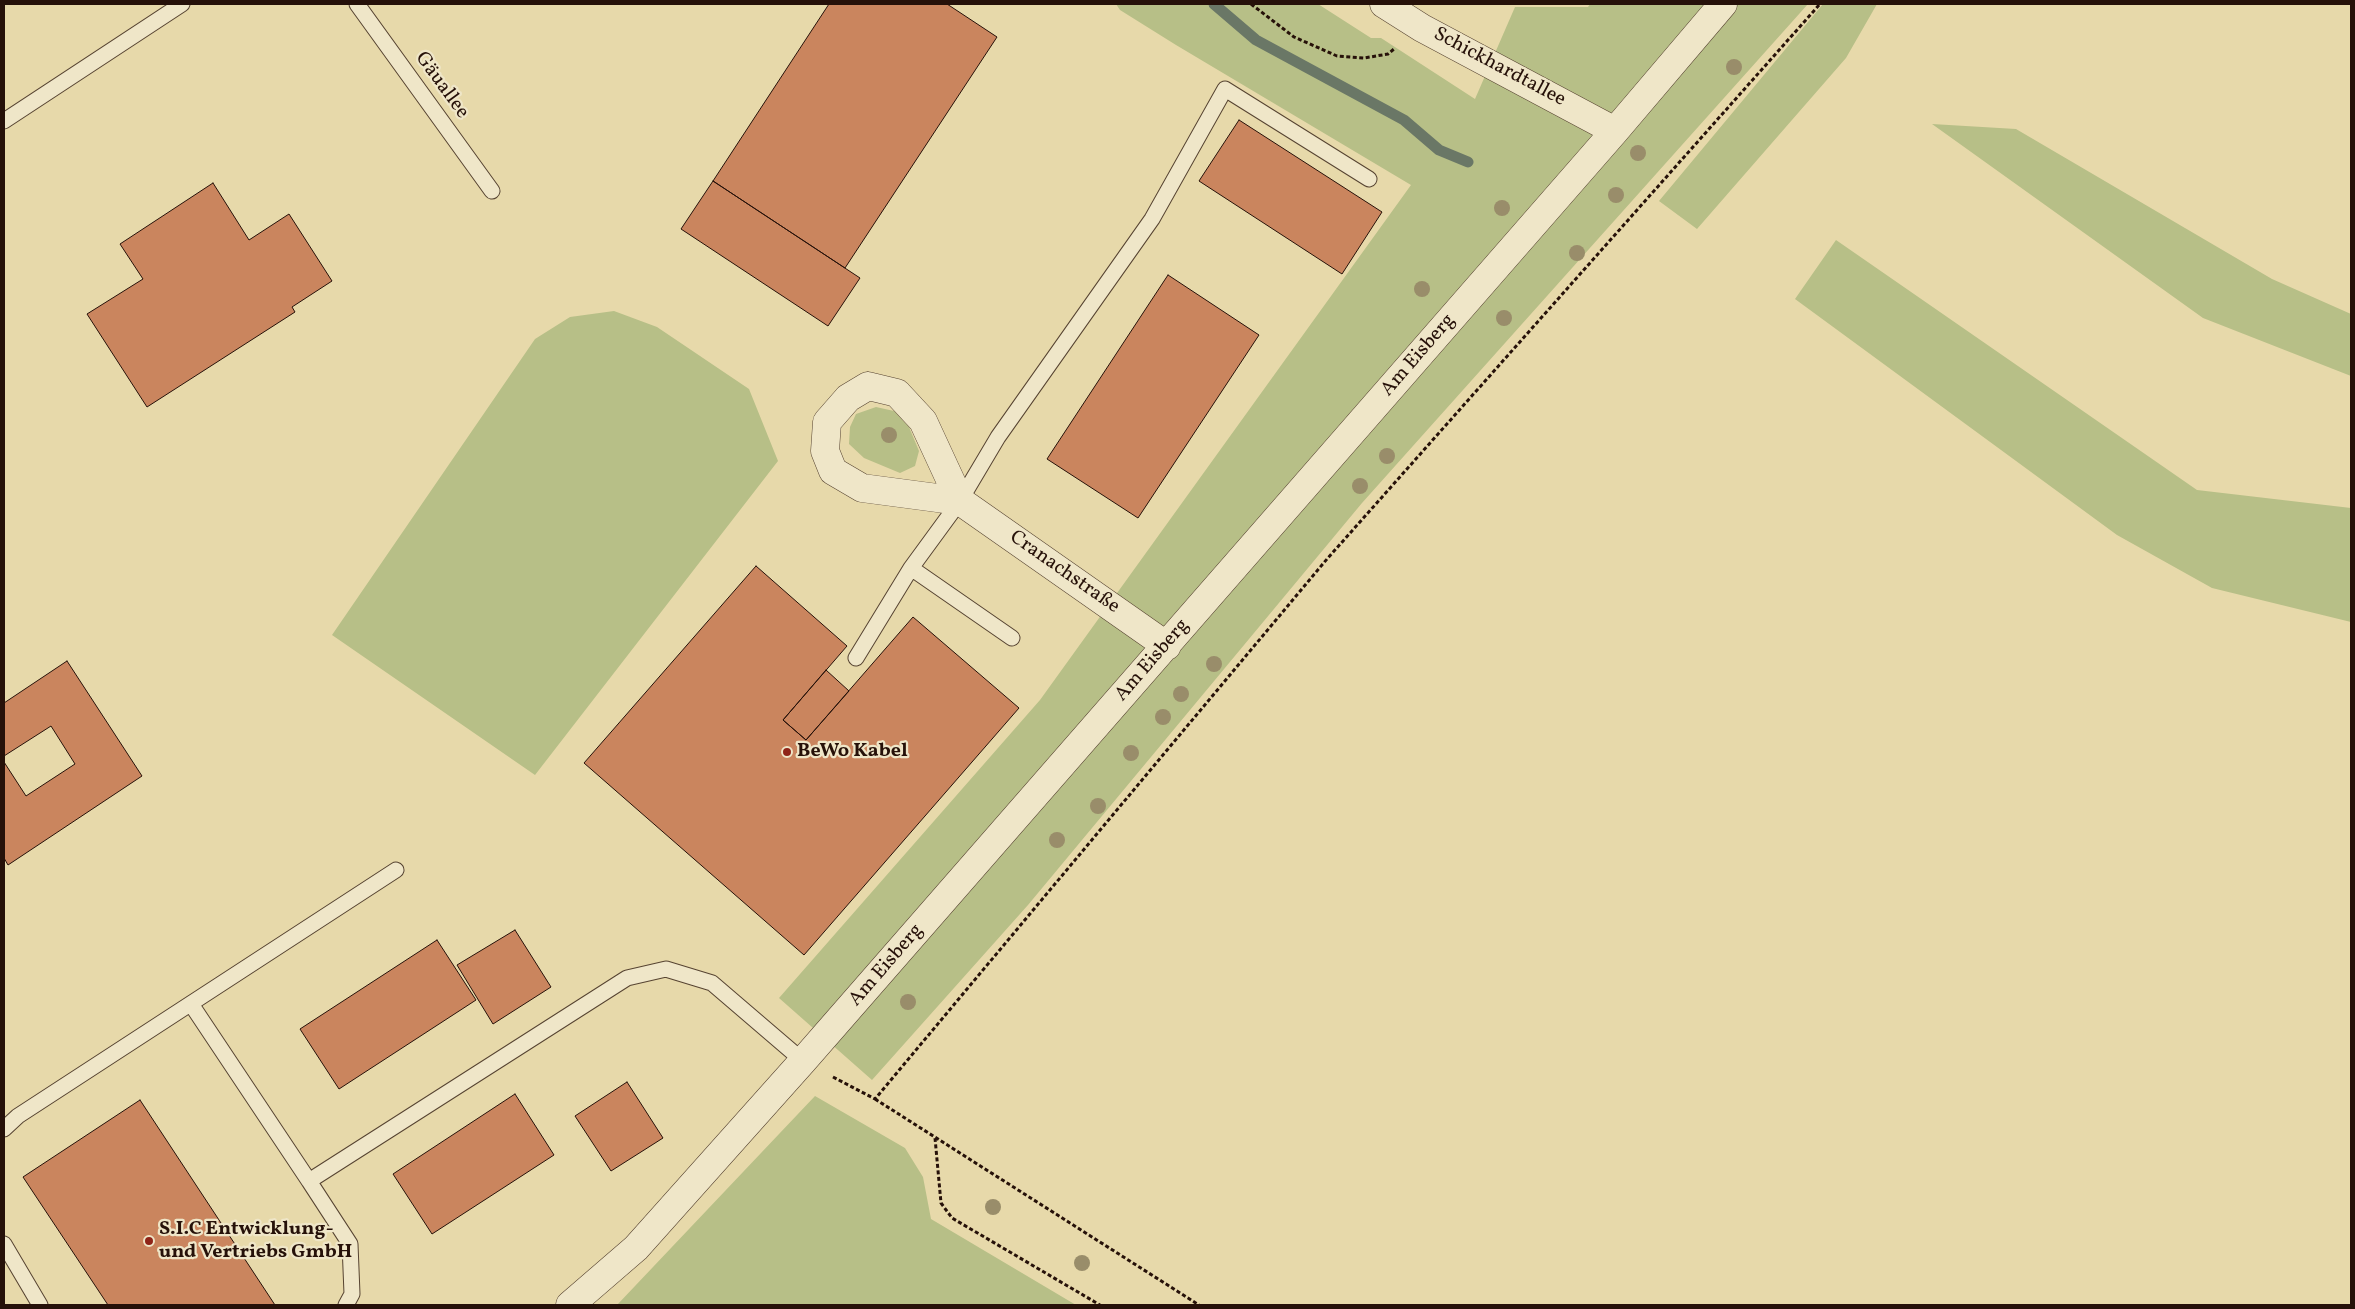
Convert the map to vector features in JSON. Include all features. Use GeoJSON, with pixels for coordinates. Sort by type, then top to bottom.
{"type":"FeatureCollection","features":[{"type":"Feature","properties":{"kind":"street","name":"Schickhardtallee"},"geometry":{"type":"LineString","coordinates":[[1384,4],[1422,28],[1615,131]]}},
{"type":"Feature","properties":{"kind":"street","name":"Am Eisberg"},"geometry":{"type":"LineString","coordinates":[[570,1305],[636,1248],[803,1061],[1167,646],[1615,131],[1723,4]]}},
{"type":"Feature","properties":{"kind":"street","name":"Cranachstraße"},"geometry":{"type":"LineString","coordinates":[[960,501],[923,421],[897,393],[868,386],[848,398],[827,422],[825,451],[833,471],[862,488],[960,501],[1167,646]]}},
{"type":"Feature","properties":{"kind":"lane"},"geometry":{"type":"LineString","coordinates":[[4,121],[182,4]]}},
{"type":"Feature","properties":{"kind":"lane","name":"Gäuallee"},"geometry":{"type":"LineString","coordinates":[[357,4],[492,191]]}},
{"type":"Feature","properties":{"kind":"lane"},"geometry":{"type":"LineString","coordinates":[[856,658],[911,568],[960,501],[998,437],[1152,219],[1225,89],[1370,179]]}},
{"type":"Feature","properties":{"kind":"lane"},"geometry":{"type":"LineString","coordinates":[[911,568],[1012,638]]}},
{"type":"Feature","properties":{"kind":"lane"},"geometry":{"type":"LineString","coordinates":[[4,1129],[18,1116],[396,870]]}},
{"type":"Feature","properties":{"kind":"lane"},"geometry":{"type":"LineString","coordinates":[[309,1181],[627,978],[666,968],[712,983],[803,1061]]}},
{"type":"Feature","properties":{"kind":"lane"},"geometry":{"type":"LineString","coordinates":[[191,1004],[350,1244],[352,1294],[346,1305]]}},
{"type":"Feature","properties":{"kind":"lane"},"geometry":{"type":"LineString","coordinates":[[4,1244],[40,1305]]}},
{"type":"Feature","properties":{"kind":"path"},"geometry":{"type":"LineString","coordinates":[[1252,4],[1294,37],[1337,56],[1364,58],[1388,54],[1422,28]]}},
{"type":"Feature","properties":{"kind":"path"},"geometry":{"type":"LineString","coordinates":[[875,1099],[1328,559],[1820,4]]}},
{"type":"Feature","properties":{"kind":"path"},"geometry":{"type":"LineString","coordinates":[[803,1061],[875,1099],[1199,1305]]}},
{"type":"Feature","properties":{"kind":"path"},"geometry":{"type":"LineString","coordinates":[[935,1138],[941,1203],[952,1218],[1100,1305]]}},
{"type":"Feature","properties":{"kind":"green space"},"geometry":{"type":"Polygon","coordinates":[[[1116,4],[1318,4],[1371,38],[1381,38],[1475,99],[1515,7],[1588,7],[1590,4],[1808,4],[1362,503],[1028,905],[872,1080],[779,998],[1040,700],[1411,185],[1176,45],[1120,10],[1116,4]]]}},
{"type":"Feature","properties":{"kind":"green space"},"geometry":{"type":"Polygon","coordinates":[[[1823,4],[1877,4],[1846,58],[1697,229],[1659,201],[1823,4]]]}},
{"type":"Feature","properties":{"kind":"green space"},"geometry":{"type":"Polygon","coordinates":[[[1932,124],[2016,129],[2272,279],[2351,314],[2351,376],[2203,318],[1932,124]]]}},
{"type":"Feature","properties":{"kind":"green space"},"geometry":{"type":"Polygon","coordinates":[[[1836,240],[2197,490],[2351,508],[2351,622],[2212,588],[2117,535],[1795,299],[1836,240]]]}},
{"type":"Feature","properties":{"kind":"green space"},"geometry":{"type":"Polygon","coordinates":[[[614,311],[657,327],[749,389],[778,461],[535,775],[332,635],[535,339],[570,317],[614,311]]]}},
{"type":"Feature","properties":{"kind":"green space"},"geometry":{"type":"Polygon","coordinates":[[[876,407],[894,411],[909,427],[919,451],[915,466],[900,473],[864,458],[849,444],[850,427],[856,414],[876,407]]]}},
{"type":"Feature","properties":{"kind":"green space"},"geometry":{"type":"Polygon","coordinates":[[[815,1096],[905,1148],[923,1177],[931,1219],[1076,1305],[617,1305],[815,1096]]]}},
{"type":"Feature","properties":{"kind":"building"},"geometry":{"type":"Polygon","coordinates":[[[829,4],[947,4],[997,37],[845,268],[713,181],[829,4]]]}},
{"type":"Feature","properties":{"kind":"building"},"geometry":{"type":"Polygon","coordinates":[[[1239,120],[1382,212],[1342,274],[1199,181],[1239,120]]]}},
{"type":"Feature","properties":{"kind":"building"},"geometry":{"type":"Polygon","coordinates":[[[713,181],[860,278],[828,326],[681,229],[713,181]]]}},
{"type":"Feature","properties":{"kind":"building"},"geometry":{"type":"Polygon","coordinates":[[[213,183],[249,240],[289,214],[332,281],[292,307],[295,312],[147,407],[87,314],[143,279],[120,244],[213,183]]]}},
{"type":"Feature","properties":{"kind":"building"},"geometry":{"type":"Polygon","coordinates":[[[1168,275],[1259,335],[1138,518],[1047,459],[1168,275]]]}},
{"type":"Feature","properties":{"kind":"building","name":"BeWo Kabel"},"geometry":{"type":"Polygon","coordinates":[[[756,566],[847,646],[783,720],[806,740],[913,617],[1019,708],[804,955],[584,763],[756,566]]]}},
{"type":"Feature","properties":{"kind":"building"},"geometry":{"type":"Polygon","coordinates":[[[67,661],[142,776],[8,865],[4,858],[4,762],[26,796],[75,764],[51,726],[4,756],[4,703],[67,661]]]}},
{"type":"Feature","properties":{"kind":"building"},"geometry":{"type":"Polygon","coordinates":[[[826,670],[849,691],[806,740],[783,720],[826,670]]]}},
{"type":"Feature","properties":{"kind":"building"},"geometry":{"type":"Polygon","coordinates":[[[515,930],[551,987],[493,1024],[457,965],[515,930]]]}},
{"type":"Feature","properties":{"kind":"building"},"geometry":{"type":"Polygon","coordinates":[[[437,940],[476,1000],[339,1089],[300,1029],[437,940]]]}},
{"type":"Feature","properties":{"kind":"building"},"geometry":{"type":"Polygon","coordinates":[[[627,1082],[663,1138],[611,1171],[575,1116],[627,1082]]]}},
{"type":"Feature","properties":{"kind":"building"},"geometry":{"type":"Polygon","coordinates":[[[515,1094],[554,1155],[432,1234],[393,1174],[515,1094]]]}},
{"type":"Feature","properties":{"kind":"building","name":"S.I.C Entwicklung- und Vertriebs GmbH"},"geometry":{"type":"Polygon","coordinates":[[[140,1100],[275,1305],[108,1305],[23,1177],[140,1100]]]}},
{"type":"Feature","properties":{"kind":"waterway"},"geometry":{"type":"LineString","coordinates":[[1214,4],[1256,40],[1404,120],[1439,150],[1468,162]]}},
{"type":"Feature","properties":{"kind":"place","name":"BeWo Kabel"},"geometry":{"type":"Point","coordinates":[787,752]}},
{"type":"Feature","properties":{"kind":"place","name":"S.I.C Entwicklung- und Vertriebs GmbH"},"geometry":{"type":"Point","coordinates":[149,1241]}}]}
